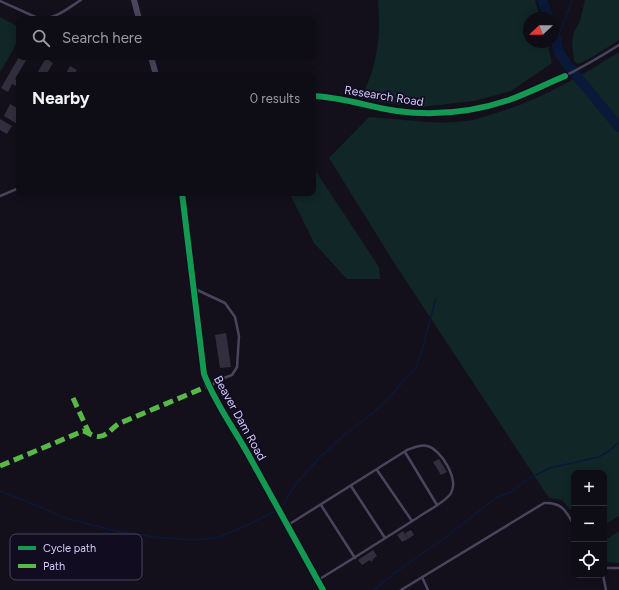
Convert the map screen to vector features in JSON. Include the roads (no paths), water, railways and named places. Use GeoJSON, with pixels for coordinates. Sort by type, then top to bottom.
{"type":"FeatureCollection","features":[{"type":"Feature","properties":{"kind":"street"},"geometry":{"type":"LineString","coordinates":[[134,0],[138,16]]}},
{"type":"Feature","properties":{"kind":"street"},"geometry":{"type":"LineString","coordinates":[[152,60],[155,72]]}},
{"type":"Feature","properties":{"kind":"street","name":"Beaver Dam Road"},"geometry":{"type":"LineString","coordinates":[[182,196],[204,374],[210,389],[248,453],[323,590]]}},
{"type":"Feature","properties":{"kind":"lane"},"geometry":{"type":"LineString","coordinates":[[57,16],[81,0]]}},
{"type":"Feature","properties":{"kind":"lane"},"geometry":{"type":"LineString","coordinates":[[0,1],[33,16]]}},
{"type":"Feature","properties":{"kind":"lane","name":"Research Road"},"geometry":{"type":"LineString","coordinates":[[316,96],[344,100],[398,111],[420,113],[459,112],[498,104],[534,90],[565,76],[619,46]]}},
{"type":"Feature","properties":{"kind":"lane"},"geometry":{"type":"LineString","coordinates":[[0,196],[16,189]]}},
{"type":"Feature","properties":{"kind":"lane"},"geometry":{"type":"LineString","coordinates":[[194,289],[225,303],[235,317],[239,336],[237,366],[232,375],[216,381],[210,389]]}},
{"type":"Feature","properties":{"kind":"lane"},"geometry":{"type":"LineString","coordinates":[[287,526],[405,452],[419,446],[428,446],[438,452],[447,464],[453,481],[452,490],[449,496],[318,581]]}},
{"type":"Feature","properties":{"kind":"lane"},"geometry":{"type":"LineString","coordinates":[[405,452],[437,504]]}},
{"type":"Feature","properties":{"kind":"lane"},"geometry":{"type":"LineString","coordinates":[[377,470],[412,521]]}},
{"type":"Feature","properties":{"kind":"lane"},"geometry":{"type":"LineString","coordinates":[[351,486],[385,538]]}},
{"type":"Feature","properties":{"kind":"lane"},"geometry":{"type":"LineString","coordinates":[[401,590],[544,502],[557,504],[571,521]]}},
{"type":"Feature","properties":{"kind":"lane"},"geometry":{"type":"LineString","coordinates":[[321,505],[355,558]]}},
{"type":"Feature","properties":{"kind":"lane"},"geometry":{"type":"LineString","coordinates":[[607,568],[619,568]]}},
{"type":"Feature","properties":{"kind":"lane"},"geometry":{"type":"LineString","coordinates":[[422,577],[428,590]]}},
{"type":"Feature","properties":{"kind":"lane"},"geometry":{"type":"LineString","coordinates":[[603,578],[606,590]]}},
{"type":"Feature","properties":{"kind":"waterway"},"geometry":{"type":"LineString","coordinates":[[542,0],[547,12]]}},
{"type":"Feature","properties":{"kind":"waterway"},"geometry":{"type":"LineString","coordinates":[[559,35],[572,0]]}},
{"type":"Feature","properties":{"kind":"waterway"},"geometry":{"type":"LineString","coordinates":[[557,48],[566,63],[619,127]]}},
{"type":"Feature","properties":{"kind":"waterway"},"geometry":{"type":"LineString","coordinates":[[283,505],[295,485],[318,459],[344,435],[385,402],[416,367],[436,298]]}},
{"type":"Feature","properties":{"kind":"waterway"},"geometry":{"type":"LineString","coordinates":[[374,590],[497,497],[509,493],[528,479],[550,468],[599,457],[619,442]]}},
{"type":"Feature","properties":{"kind":"waterway"},"geometry":{"type":"LineString","coordinates":[[0,491],[62,517],[116,531],[136,534]]}},
{"type":"Feature","properties":{"kind":"waterway"},"geometry":{"type":"LineString","coordinates":[[142,535],[192,540],[217,538],[248,525],[273,512]]}}]}
